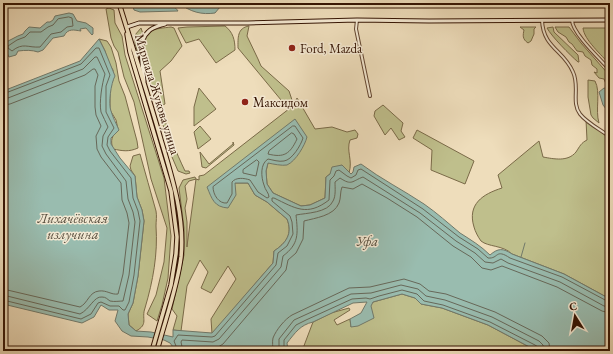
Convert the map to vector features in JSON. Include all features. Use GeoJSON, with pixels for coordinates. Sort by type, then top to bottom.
{"type":"FeatureCollection","features":[{"type":"Feature","properties":{"kind":"main road"},"geometry":{"type":"LineString","coordinates":[[119,3],[127,27],[139,23],[248,23],[357,20],[610,20]]}},
{"type":"Feature","properties":{"kind":"main road"},"geometry":{"type":"LineString","coordinates":[[144,81],[142,54],[143,38],[151,29],[168,23]]}},
{"type":"Feature","properties":{"kind":"main road","name":"Маршала Жукова улица"},"geometry":{"type":"LineString","coordinates":[[127,27],[174,184],[179,214],[181,256],[176,283],[157,351]]}},
{"type":"Feature","properties":{"kind":"main road","name":"Маршала Жукова улица"},"geometry":{"type":"LineString","coordinates":[[127,27],[130,52],[174,206],[177,237],[171,285],[152,351]]}},
{"type":"Feature","properties":{"kind":"street"},"geometry":{"type":"LineString","coordinates":[[357,20],[356,29],[370,96]]}},
{"type":"Feature","properties":{"kind":"street"},"geometry":{"type":"LineString","coordinates":[[542,20],[546,40],[570,65],[574,73],[577,85],[575,100],[580,114],[610,137]]}},
{"type":"Feature","properties":{"kind":"street"},"geometry":{"type":"LineString","coordinates":[[572,20],[572,25],[584,41],[610,70]]}},
{"type":"Feature","properties":{"kind":"green space"},"geometry":{"type":"Polygon","coordinates":[[[109,8],[114,10],[115,23],[122,36],[125,55],[164,178],[171,236],[168,278],[157,321],[147,314],[156,295],[164,262],[167,228],[151,179],[134,102],[124,77],[118,52],[111,38],[106,9],[109,8]]]}},
{"type":"Feature","properties":{"kind":"green space"},"geometry":{"type":"Polygon","coordinates":[[[225,26],[233,36],[235,50],[216,63],[199,39],[186,43],[178,28],[187,27],[225,26]]]}},
{"type":"Feature","properties":{"kind":"green space"},"geometry":{"type":"Polygon","coordinates":[[[249,26],[247,36],[261,66],[289,91],[292,100],[286,106],[238,48],[238,37],[240,31],[249,26]]]}},
{"type":"Feature","properties":{"kind":"green space"},"geometry":{"type":"Polygon","coordinates":[[[520,27],[536,27],[534,29],[534,34],[531,41],[528,43],[523,35],[524,30],[520,27]]]}},
{"type":"Feature","properties":{"kind":"green space"},"geometry":{"type":"Polygon","coordinates":[[[553,27],[554,32],[578,55],[579,62],[561,46],[547,28],[553,27]]]}},
{"type":"Feature","properties":{"kind":"green space"},"geometry":{"type":"Polygon","coordinates":[[[555,27],[569,27],[610,76],[610,88],[604,79],[599,78],[594,72],[597,73],[597,69],[592,65],[591,60],[585,56],[583,52],[577,51],[566,37],[558,32],[555,27]]]}},
{"type":"Feature","properties":{"kind":"green space"},"geometry":{"type":"Polygon","coordinates":[[[141,28],[143,34],[140,41],[140,60],[135,44],[135,35],[141,28]]]}},
{"type":"Feature","properties":{"kind":"green space"},"geometry":{"type":"Polygon","coordinates":[[[159,28],[174,28],[182,46],[171,61],[160,71],[165,104],[160,106],[146,73],[144,45],[146,36],[150,31],[159,28]]]}},
{"type":"Feature","properties":{"kind":"green space"},"geometry":{"type":"Polygon","coordinates":[[[583,28],[610,28],[610,65],[590,42],[584,33],[583,28]]]}},
{"type":"Feature","properties":{"kind":"green space"},"geometry":{"type":"Polygon","coordinates":[[[99,39],[107,41],[111,47],[116,63],[119,81],[125,96],[137,141],[138,148],[132,150],[126,151],[113,149],[112,138],[118,129],[116,120],[110,110],[110,87],[113,80],[113,70],[108,62],[105,51],[99,39]]]}},
{"type":"Feature","properties":{"kind":"green space"},"geometry":{"type":"Polygon","coordinates":[[[588,80],[595,81],[597,85],[599,123],[591,115],[588,97],[588,80]]]}},
{"type":"Feature","properties":{"kind":"green space"},"geometry":{"type":"Polygon","coordinates":[[[199,88],[216,109],[194,126],[194,107],[199,88]]]}},
{"type":"Feature","properties":{"kind":"green space"},"geometry":{"type":"Polygon","coordinates":[[[297,98],[315,129],[332,127],[347,132],[355,130],[358,134],[357,138],[350,140],[349,144],[349,173],[342,165],[326,177],[325,198],[310,205],[301,206],[273,193],[267,184],[266,171],[268,163],[307,137],[235,183],[248,183],[255,195],[267,202],[287,219],[289,224],[289,234],[282,245],[274,251],[273,263],[212,334],[211,319],[236,279],[228,266],[211,293],[201,288],[208,272],[200,260],[187,286],[181,331],[173,330],[177,316],[172,309],[184,255],[184,228],[179,188],[183,180],[195,177],[199,180],[199,176],[204,175],[294,105],[297,98]],[[196,179],[189,181],[185,186],[187,199],[185,208],[187,222],[187,246],[196,179]]]}},
{"type":"Feature","properties":{"kind":"green space"},"geometry":{"type":"Polygon","coordinates":[[[383,105],[403,123],[401,131],[405,137],[399,140],[391,128],[385,135],[374,116],[375,111],[383,105]]]}},
{"type":"Feature","properties":{"kind":"green space"},"geometry":{"type":"Polygon","coordinates":[[[163,113],[175,150],[185,171],[189,171],[190,173],[186,174],[178,171],[172,157],[160,114],[163,113]]]}},
{"type":"Feature","properties":{"kind":"green space"},"geometry":{"type":"Polygon","coordinates":[[[586,120],[610,139],[610,299],[564,274],[512,254],[504,249],[484,243],[477,234],[472,219],[475,206],[478,201],[489,193],[502,188],[498,175],[539,141],[543,157],[565,159],[573,155],[587,140],[586,120]]]}},
{"type":"Feature","properties":{"kind":"green space"},"geometry":{"type":"Polygon","coordinates":[[[200,126],[211,139],[198,149],[194,132],[200,126]]]}},
{"type":"Feature","properties":{"kind":"green space"},"geometry":{"type":"Polygon","coordinates":[[[417,130],[474,161],[465,184],[431,170],[432,150],[413,138],[417,130]]]}},
{"type":"Feature","properties":{"kind":"green space"},"geometry":{"type":"Polygon","coordinates":[[[233,142],[234,145],[206,168],[202,167],[200,152],[209,164],[233,144],[233,142]]]}},
{"type":"Feature","properties":{"kind":"green space"},"geometry":{"type":"Polygon","coordinates":[[[140,154],[156,211],[156,257],[153,278],[144,312],[144,324],[136,331],[129,325],[128,314],[133,303],[138,276],[144,221],[137,197],[135,176],[130,166],[133,156],[140,154]]]}},
{"type":"Feature","properties":{"kind":"green space"},"geometry":{"type":"Polygon","coordinates":[[[402,294],[415,298],[421,304],[442,308],[488,325],[537,351],[302,351],[313,322],[331,313],[349,308],[350,310],[334,320],[337,325],[350,319],[351,327],[373,302],[402,294]]]}},
{"type":"Feature","properties":{"kind":"water"},"geometry":{"type":"Polygon","coordinates":[[[132,3],[170,5],[175,7],[178,11],[140,12],[134,10],[132,3]]]}},
{"type":"Feature","properties":{"kind":"water"},"geometry":{"type":"Polygon","coordinates":[[[179,3],[226,3],[215,13],[205,14],[192,11],[179,3]]]}},
{"type":"Feature","properties":{"kind":"water"},"geometry":{"type":"Polygon","coordinates":[[[487,3],[514,3],[513,5],[506,5],[506,7],[487,3]]]}},
{"type":"Feature","properties":{"kind":"water"},"geometry":{"type":"Polygon","coordinates":[[[69,13],[73,14],[77,21],[86,23],[93,28],[93,34],[92,35],[86,28],[80,29],[81,31],[71,30],[64,36],[53,38],[43,50],[38,52],[29,50],[18,51],[16,55],[9,57],[7,53],[3,52],[3,43],[23,34],[29,27],[40,28],[47,22],[53,20],[55,16],[69,13]]]}},
{"type":"Feature","properties":{"kind":"water"},"geometry":{"type":"Polygon","coordinates":[[[99,39],[115,76],[111,88],[110,108],[119,130],[111,138],[111,144],[135,176],[137,197],[144,221],[138,276],[133,303],[128,314],[129,325],[136,331],[151,332],[173,337],[173,330],[212,333],[273,263],[274,251],[282,245],[289,234],[289,224],[287,219],[267,202],[255,195],[248,183],[235,183],[236,195],[228,208],[220,206],[214,202],[207,187],[295,119],[307,137],[300,152],[294,160],[287,165],[268,163],[266,171],[267,184],[273,193],[301,206],[310,205],[325,198],[326,177],[330,174],[332,167],[342,165],[351,174],[354,167],[361,164],[376,175],[424,204],[490,255],[498,250],[506,251],[564,274],[610,299],[610,351],[537,351],[488,325],[442,308],[421,304],[415,298],[402,294],[373,302],[371,306],[374,318],[358,326],[351,327],[350,319],[361,313],[367,302],[353,303],[308,323],[298,330],[287,343],[288,351],[176,351],[170,343],[164,340],[131,336],[122,331],[115,321],[118,310],[109,310],[101,305],[94,317],[82,323],[3,304],[3,91],[80,61],[99,39]]]}},
{"type":"Feature","properties":{"kind":"water"},"geometry":{"type":"Polygon","coordinates":[[[604,88],[610,89],[610,116],[603,105],[599,92],[604,88]]]}},
{"type":"Feature","properties":{"kind":"waterway"},"geometry":{"type":"LineString","coordinates":[[521,257],[525,243]]}},
{"type":"Feature","properties":{"kind":"place","name":"Ford, Mazda"},"geometry":{"type":"Point","coordinates":[292,48]}},
{"type":"Feature","properties":{"kind":"place","name":"Максидом"},"geometry":{"type":"Point","coordinates":[245,102]}},
{"type":"Feature","properties":{"kind":"water label","name":"Лихачёвская излучина"},"geometry":{"type":"Point","coordinates":[73,226]}},
{"type":"Feature","properties":{"kind":"water label","name":"Уфа"},"geometry":{"type":"Point","coordinates":[367,241]}}]}
